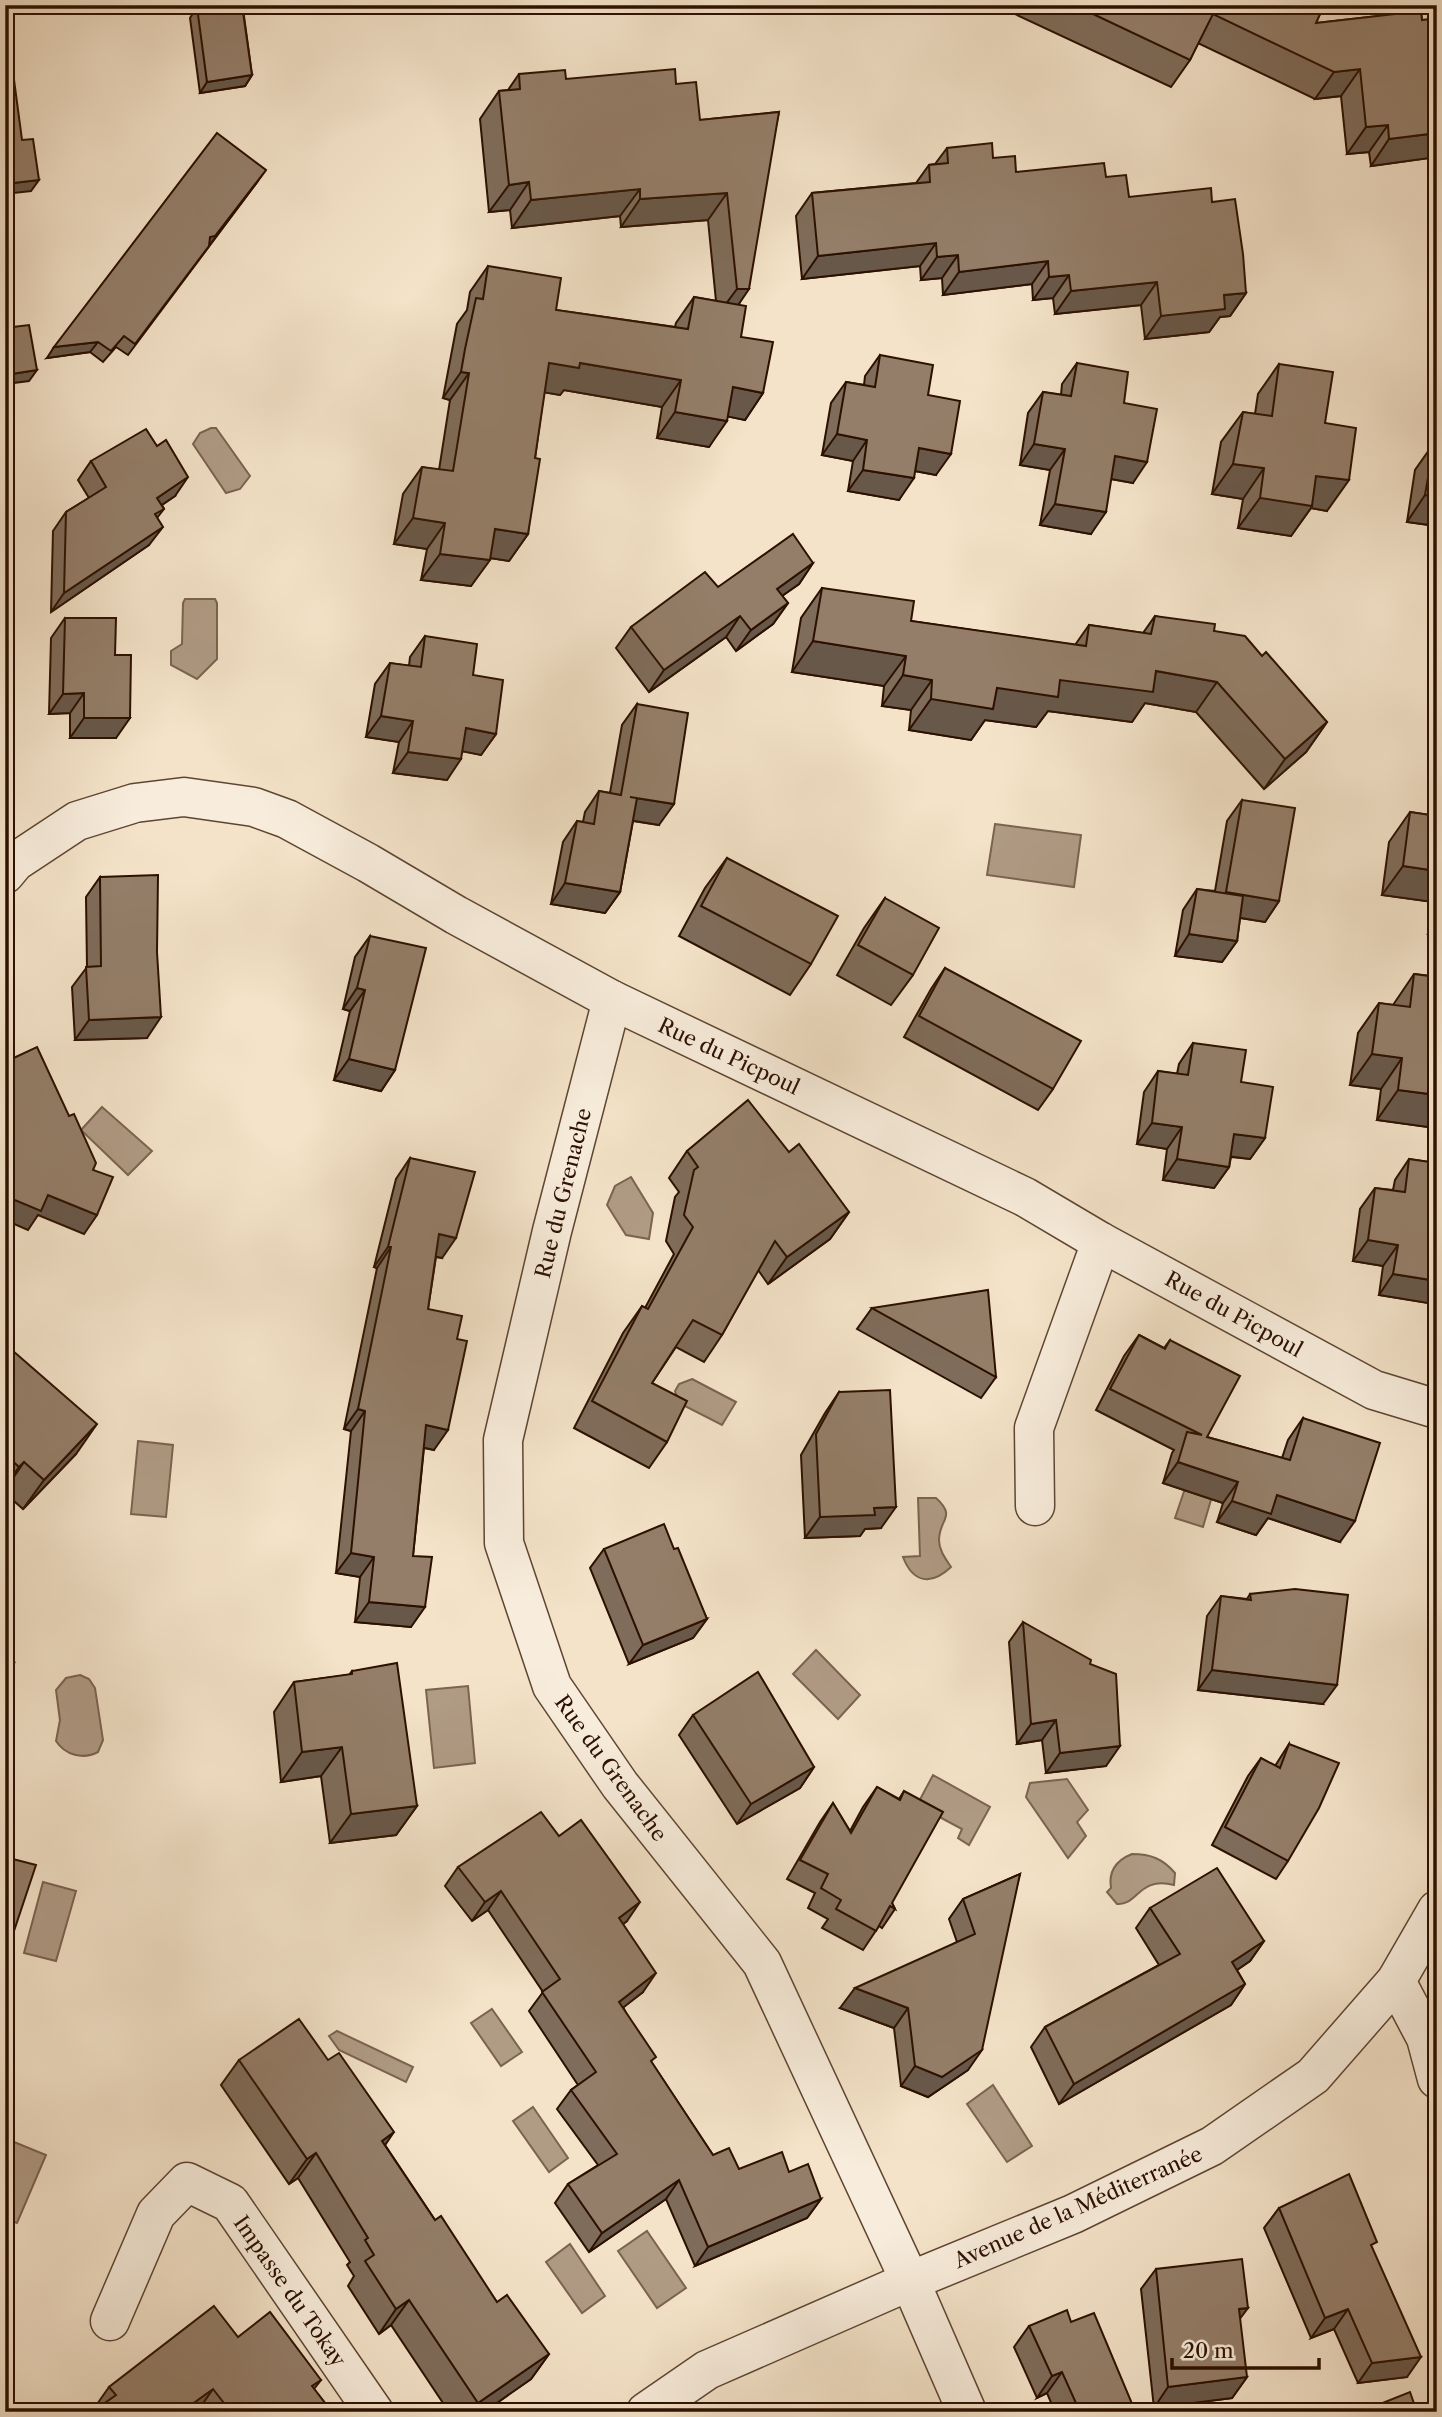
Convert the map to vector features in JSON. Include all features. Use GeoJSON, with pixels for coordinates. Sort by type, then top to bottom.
{"type":"FeatureCollection","features":[{"type":"Feature","properties":{"kind":"street","name":"Rue du Picpoul"},"geometry":{"type":"LineString","coordinates":[[9,857],[77,821],[135,803],[184,797],[254,807],[286,820],[368,863],[456,915],[612,1000],[1025,1197],[1101,1242],[1374,1390],[1437,1409]]}},
{"type":"Feature","properties":{"kind":"street","name":"Rue du Grenache"},"geometry":{"type":"LineString","coordinates":[[612,1000],[552,1231],[503,1440],[504,1543],[552,1686],[620,1785],[762,1963],[910,2281],[967,2412]]}},
{"type":"Feature","properties":{"kind":"street"},"geometry":{"type":"LineString","coordinates":[[1035,1506],[1034,1428],[1101,1242]]}},
{"type":"Feature","properties":{"kind":"street","name":"Avenue de la Méditerranée"},"geometry":{"type":"LineString","coordinates":[[646,2412],[707,2370],[910,2281],[1073,2214],[1212,2146],[1313,2076],[1396,1981],[1437,1910]]}},
{"type":"Feature","properties":{"kind":"street"},"geometry":{"type":"LineString","coordinates":[[1396,1981],[1426,2038],[1437,2079]]}},
{"type":"Feature","properties":{"kind":"street","name":"Impasse du Tokay"},"geometry":{"type":"LineString","coordinates":[[110,2321],[156,2214],[187,2182],[230,2203],[374,2412]]}},
{"type":"Feature","properties":{"kind":"shaded area"},"geometry":{"type":"Polygon","coordinates":[[[216,428],[250,476],[240,489],[226,493],[193,444],[200,433],[216,428]]]}},
{"type":"Feature","properties":{"kind":"shaded area"},"geometry":{"type":"Polygon","coordinates":[[[185,599],[215,599],[217,603],[217,659],[197,679],[171,665],[171,651],[182,644],[185,599]]]}},
{"type":"Feature","properties":{"kind":"shaded area"},"geometry":{"type":"Polygon","coordinates":[[[995,824],[1081,835],[1074,887],[987,875],[995,824]]]}},
{"type":"Feature","properties":{"kind":"shaded area"},"geometry":{"type":"Polygon","coordinates":[[[102,1107],[152,1151],[128,1175],[81,1130],[102,1107]]]}},
{"type":"Feature","properties":{"kind":"shaded area"},"geometry":{"type":"Polygon","coordinates":[[[631,1177],[653,1213],[649,1239],[626,1235],[607,1205],[615,1186],[631,1177]]]}},
{"type":"Feature","properties":{"kind":"shaded area"},"geometry":{"type":"Polygon","coordinates":[[[692,1379],[736,1402],[722,1425],[679,1403],[675,1391],[679,1384],[692,1379]]]}},
{"type":"Feature","properties":{"kind":"shaded area"},"geometry":{"type":"Polygon","coordinates":[[[138,1441],[173,1445],[166,1517],[131,1514],[138,1441]]]}},
{"type":"Feature","properties":{"kind":"shaded area"},"geometry":{"type":"Polygon","coordinates":[[[1194,1462],[1220,1469],[1203,1527],[1175,1518],[1194,1462]]]}},
{"type":"Feature","properties":{"kind":"shaded area"},"geometry":{"type":"Polygon","coordinates":[[[918,1498],[936,1498],[946,1514],[939,1544],[951,1567],[930,1579],[917,1577],[903,1557],[920,1556],[918,1498]]]}},
{"type":"Feature","properties":{"kind":"shaded area"},"geometry":{"type":"Polygon","coordinates":[[[816,1650],[860,1695],[838,1719],[793,1674],[816,1650]]]}},
{"type":"Feature","properties":{"kind":"shaded area"},"geometry":{"type":"Polygon","coordinates":[[[80,1675],[89,1679],[95,1688],[103,1740],[98,1752],[86,1756],[69,1753],[56,1741],[60,1720],[56,1690],[66,1678],[80,1675]]]}},
{"type":"Feature","properties":{"kind":"shaded area"},"geometry":{"type":"Polygon","coordinates":[[[468,1686],[475,1763],[434,1768],[426,1690],[468,1686]]]}},
{"type":"Feature","properties":{"kind":"shaded area"},"geometry":{"type":"Polygon","coordinates":[[[933,1775],[990,1807],[969,1845],[958,1838],[962,1829],[917,1805],[933,1775]]]}},
{"type":"Feature","properties":{"kind":"shaded area"},"geometry":{"type":"Polygon","coordinates":[[[1067,1779],[1088,1810],[1077,1822],[1086,1836],[1068,1858],[1026,1797],[1030,1783],[1067,1779]]]}},
{"type":"Feature","properties":{"kind":"shaded area"},"geometry":{"type":"Polygon","coordinates":[[[1132,1854],[1151,1856],[1166,1864],[1175,1873],[1174,1885],[1153,1884],[1130,1901],[1117,1904],[1107,1892],[1111,1888],[1112,1871],[1122,1859],[1132,1854]]]}},
{"type":"Feature","properties":{"kind":"shaded area"},"geometry":{"type":"Polygon","coordinates":[[[43,1882],[76,1891],[56,1961],[24,1953],[43,1882]]]}},
{"type":"Feature","properties":{"kind":"shaded area"},"geometry":{"type":"Polygon","coordinates":[[[492,2009],[522,2052],[501,2066],[471,2023],[492,2009]]]}},
{"type":"Feature","properties":{"kind":"shaded area"},"geometry":{"type":"Polygon","coordinates":[[[337,2031],[413,2067],[406,2082],[339,2050],[329,2036],[337,2031]]]}},
{"type":"Feature","properties":{"kind":"shaded area"},"geometry":{"type":"Polygon","coordinates":[[[993,2085],[1032,2146],[1007,2162],[967,2104],[993,2085]]]}},
{"type":"Feature","properties":{"kind":"shaded area"},"geometry":{"type":"Polygon","coordinates":[[[533,2107],[568,2158],[549,2172],[513,2121],[533,2107]]]}},
{"type":"Feature","properties":{"kind":"shaded area"},"geometry":{"type":"Polygon","coordinates":[[[14,2142],[46,2155],[17,2223],[5,2218],[5,2162],[14,2142]]]}},
{"type":"Feature","properties":{"kind":"shaded area"},"geometry":{"type":"Polygon","coordinates":[[[647,2231],[686,2288],[657,2308],[618,2251],[647,2231]]]}},
{"type":"Feature","properties":{"kind":"shaded area"},"geometry":{"type":"Polygon","coordinates":[[[570,2244],[605,2296],[582,2313],[546,2262],[570,2244]]]}},
{"type":"Feature","properties":{"kind":"building"},"geometry":{"type":"Polygon","coordinates":[[[242,5],[252,75],[207,82],[197,7],[242,5]]]}},
{"type":"Feature","properties":{"kind":"building"},"geometry":{"type":"Polygon","coordinates":[[[1074,5],[1324,5],[1316,23],[1421,11],[1422,20],[1437,18],[1437,133],[1389,139],[1388,125],[1366,127],[1360,69],[1334,72],[1213,14],[1190,60],[1074,5]]]}},
{"type":"Feature","properties":{"kind":"building"},"geometry":{"type":"Polygon","coordinates":[[[5,12],[22,140],[33,139],[39,180],[5,184],[5,12]]]}},
{"type":"Feature","properties":{"kind":"building"},"geometry":{"type":"Polygon","coordinates":[[[675,69],[676,84],[696,82],[700,120],[779,112],[749,289],[737,289],[727,193],[640,199],[640,189],[531,200],[529,182],[509,185],[499,91],[520,89],[519,74],[565,70],[566,79],[675,69]]]}},
{"type":"Feature","properties":{"kind":"building"},"geometry":{"type":"Polygon","coordinates":[[[217,133],[266,170],[215,236],[210,237],[209,246],[135,344],[124,336],[111,351],[98,342],[54,347],[217,133]]]}},
{"type":"Feature","properties":{"kind":"building"},"geometry":{"type":"Polygon","coordinates":[[[992,143],[993,158],[1015,156],[1016,172],[1104,163],[1106,177],[1126,175],[1129,197],[1211,188],[1212,202],[1235,199],[1246,293],[1224,295],[1225,309],[1161,316],[1157,282],[1071,291],[1069,275],[1049,277],[1048,261],[959,272],[958,255],[937,257],[936,243],[818,256],[812,193],[930,182],[929,165],[948,163],[947,148],[992,143]]]}},
{"type":"Feature","properties":{"kind":"building"},"geometry":{"type":"Polygon","coordinates":[[[488,266],[561,278],[556,310],[688,329],[694,297],[746,306],[741,337],[773,342],[763,393],[733,387],[727,421],[675,412],[681,380],[580,363],[579,368],[549,363],[535,458],[540,459],[528,534],[495,529],[490,560],[440,554],[445,523],[413,518],[422,467],[453,471],[469,373],[461,372],[476,298],[483,299],[488,266]]]}},
{"type":"Feature","properties":{"kind":"building"},"geometry":{"type":"Polygon","coordinates":[[[29,325],[37,370],[5,375],[5,328],[29,325]]]}},
{"type":"Feature","properties":{"kind":"building"},"geometry":{"type":"Polygon","coordinates":[[[880,355],[933,365],[928,395],[960,401],[951,454],[919,448],[914,478],[863,470],[867,440],[837,434],[846,382],[875,387],[880,355]]]}},
{"type":"Feature","properties":{"kind":"building"},"geometry":{"type":"Polygon","coordinates":[[[1077,363],[1128,372],[1124,403],[1157,409],[1147,462],[1115,456],[1106,512],[1055,504],[1065,449],[1034,444],[1043,392],[1071,396],[1077,363]]]}},
{"type":"Feature","properties":{"kind":"building"},"geometry":{"type":"Polygon","coordinates":[[[1279,364],[1333,372],[1325,423],[1356,428],[1349,480],[1316,476],[1312,506],[1260,498],[1264,468],[1233,464],[1243,412],[1272,416],[1279,364]]]}},
{"type":"Feature","properties":{"kind":"building"},"geometry":{"type":"Polygon","coordinates":[[[146,429],[157,446],[166,440],[188,477],[157,498],[164,509],[155,514],[163,527],[64,593],[66,512],[106,487],[91,461],[146,429]]]}},
{"type":"Feature","properties":{"kind":"building"},"geometry":{"type":"Polygon","coordinates":[[[1434,443],[1437,443],[1437,497],[1425,495],[1434,443]]]}},
{"type":"Feature","properties":{"kind":"building"},"geometry":{"type":"Polygon","coordinates":[[[793,534],[813,563],[777,589],[788,603],[751,630],[740,616],[664,670],[631,627],[705,572],[718,587],[793,534]]]}},
{"type":"Feature","properties":{"kind":"building"},"geometry":{"type":"Polygon","coordinates":[[[822,588],[914,601],[911,621],[1086,646],[1089,625],[1151,634],[1155,616],[1215,624],[1214,631],[1245,636],[1262,656],[1266,652],[1327,722],[1285,759],[1217,682],[1156,671],[1153,692],[1060,680],[1058,697],[997,688],[993,709],[931,699],[932,680],[903,675],[906,656],[813,641],[822,588]]]}},
{"type":"Feature","properties":{"kind":"building"},"geometry":{"type":"Polygon","coordinates":[[[65,618],[116,618],[115,655],[131,655],[130,718],[84,718],[84,693],[63,694],[65,618]]]}},
{"type":"Feature","properties":{"kind":"building"},"geometry":{"type":"Polygon","coordinates":[[[425,636],[477,644],[473,675],[503,680],[496,734],[466,728],[461,759],[408,752],[413,721],[381,716],[390,663],[421,667],[425,636]]]}},
{"type":"Feature","properties":{"kind":"building"},"geometry":{"type":"Polygon","coordinates":[[[637,704],[688,713],[674,804],[637,798],[620,892],[565,883],[577,821],[594,824],[599,791],[621,795],[637,704]]]}},
{"type":"Feature","properties":{"kind":"building"},"geometry":{"type":"Polygon","coordinates":[[[1242,800],[1295,808],[1279,901],[1226,892],[1242,800]]]}},
{"type":"Feature","properties":{"kind":"building"},"geometry":{"type":"Polygon","coordinates":[[[1410,812],[1437,816],[1437,871],[1403,866],[1410,812]]]}},
{"type":"Feature","properties":{"kind":"building"},"geometry":{"type":"Polygon","coordinates":[[[727,858],[838,916],[811,964],[701,906],[727,858]]]}},
{"type":"Feature","properties":{"kind":"building"},"geometry":{"type":"Polygon","coordinates":[[[158,875],[157,952],[161,1017],[89,1020],[86,967],[101,966],[100,877],[158,875]]]}},
{"type":"Feature","properties":{"kind":"building"},"geometry":{"type":"Polygon","coordinates":[[[1197,889],[1243,896],[1237,941],[1189,934],[1197,889]]]}},
{"type":"Feature","properties":{"kind":"building"},"geometry":{"type":"Polygon","coordinates":[[[885,898],[939,928],[913,975],[858,945],[885,898]]]}},
{"type":"Feature","properties":{"kind":"building"},"geometry":{"type":"Polygon","coordinates":[[[370,936],[426,948],[395,1070],[349,1059],[365,990],[357,988],[370,936]]]}},
{"type":"Feature","properties":{"kind":"building"},"geometry":{"type":"Polygon","coordinates":[[[945,968],[1081,1041],[1053,1089],[919,1016],[945,968]]]}},
{"type":"Feature","properties":{"kind":"building"},"geometry":{"type":"Polygon","coordinates":[[[1414,974],[1437,977],[1437,1095],[1398,1090],[1402,1058],[1372,1054],[1379,1003],[1410,1007],[1414,974]]]}},
{"type":"Feature","properties":{"kind":"building"},"geometry":{"type":"Polygon","coordinates":[[[1193,1043],[1246,1050],[1241,1082],[1273,1087],[1265,1138],[1234,1134],[1229,1167],[1177,1159],[1182,1127],[1152,1123],[1158,1071],[1188,1075],[1193,1043]]]}},
{"type":"Feature","properties":{"kind":"building"},"geometry":{"type":"Polygon","coordinates":[[[37,1047],[69,1116],[74,1114],[96,1163],[93,1170],[113,1177],[97,1215],[48,1195],[41,1211],[5,1196],[5,1062],[37,1047]]]}},
{"type":"Feature","properties":{"kind":"building"},"geometry":{"type":"Polygon","coordinates":[[[748,1100],[789,1152],[799,1144],[849,1212],[787,1257],[775,1241],[722,1335],[693,1320],[652,1383],[687,1401],[667,1442],[592,1401],[642,1306],[648,1309],[693,1227],[684,1215],[694,1170],[698,1167],[687,1151],[748,1100]]]}},
{"type":"Feature","properties":{"kind":"building"},"geometry":{"type":"Polygon","coordinates":[[[410,1158],[475,1172],[456,1238],[439,1234],[428,1309],[462,1316],[457,1339],[467,1341],[448,1430],[426,1425],[413,1556],[432,1557],[425,1607],[369,1602],[374,1557],[351,1553],[365,1411],[358,1409],[391,1247],[388,1247],[410,1158]]]}},
{"type":"Feature","properties":{"kind":"building"},"geometry":{"type":"Polygon","coordinates":[[[1409,1159],[1437,1163],[1437,1281],[1393,1274],[1398,1245],[1368,1240],[1375,1188],[1405,1192],[1409,1159]]]}},
{"type":"Feature","properties":{"kind":"building"},"geometry":{"type":"Polygon","coordinates":[[[988,1290],[996,1377],[872,1308],[988,1290]]]}},
{"type":"Feature","properties":{"kind":"building"},"geometry":{"type":"Polygon","coordinates":[[[1139,1335],[1165,1349],[1170,1340],[1240,1376],[1207,1437],[1290,1460],[1303,1418],[1380,1443],[1355,1521],[1277,1495],[1271,1514],[1232,1501],[1238,1482],[1178,1462],[1187,1432],[1202,1435],[1110,1389],[1139,1335]]]}},
{"type":"Feature","properties":{"kind":"building"},"geometry":{"type":"Polygon","coordinates":[[[5,1344],[97,1424],[44,1480],[24,1462],[19,1467],[5,1454],[5,1344]]]}},
{"type":"Feature","properties":{"kind":"building"},"geometry":{"type":"Polygon","coordinates":[[[890,1390],[896,1507],[874,1508],[875,1515],[820,1517],[816,1434],[839,1392],[890,1390]]]}},
{"type":"Feature","properties":{"kind":"building"},"geometry":{"type":"Polygon","coordinates":[[[664,1524],[674,1549],[678,1548],[707,1619],[643,1645],[604,1549],[664,1524]]]}},
{"type":"Feature","properties":{"kind":"building"},"geometry":{"type":"Polygon","coordinates":[[[1295,1589],[1348,1595],[1337,1685],[1212,1670],[1221,1596],[1251,1600],[1250,1594],[1295,1589]]]}},
{"type":"Feature","properties":{"kind":"building"},"geometry":{"type":"Polygon","coordinates":[[[5,1608],[14,1663],[5,1664],[5,1608]]]}},
{"type":"Feature","properties":{"kind":"building"},"geometry":{"type":"Polygon","coordinates":[[[1023,1622],[1091,1660],[1090,1664],[1116,1674],[1120,1746],[1060,1753],[1056,1720],[1031,1724],[1023,1622]]]}},
{"type":"Feature","properties":{"kind":"building"},"geometry":{"type":"Polygon","coordinates":[[[397,1663],[417,1806],[351,1814],[342,1747],[302,1752],[294,1682],[352,1674],[352,1671],[397,1663]]]}},
{"type":"Feature","properties":{"kind":"building"},"geometry":{"type":"Polygon","coordinates":[[[758,1672],[814,1767],[751,1804],[693,1715],[758,1672]]]}},
{"type":"Feature","properties":{"kind":"building"},"geometry":{"type":"Polygon","coordinates":[[[1289,1744],[1339,1763],[1319,1808],[1288,1861],[1225,1827],[1261,1758],[1280,1768],[1289,1744]]]}},
{"type":"Feature","properties":{"kind":"building"},"geometry":{"type":"Polygon","coordinates":[[[877,1787],[900,1800],[904,1791],[943,1812],[892,1903],[895,1909],[890,1906],[876,1931],[836,1909],[841,1900],[821,1888],[828,1874],[800,1860],[833,1803],[851,1833],[877,1787]]]}},
{"type":"Feature","properties":{"kind":"building"},"geometry":{"type":"Polygon","coordinates":[[[541,1812],[559,1836],[581,1820],[640,1902],[619,1918],[656,1973],[619,2002],[656,2057],[651,2061],[713,2155],[729,2148],[739,2169],[782,2152],[789,2172],[808,2164],[821,2199],[708,2247],[679,2180],[602,2233],[568,2184],[617,2154],[571,2090],[596,2072],[542,1992],[560,1979],[501,1891],[485,1902],[458,1867],[541,1812]]]}},
{"type":"Feature","properties":{"kind":"building"},"geometry":{"type":"Polygon","coordinates":[[[5,1857],[36,1865],[5,1961],[5,1857]]]}},
{"type":"Feature","properties":{"kind":"building"},"geometry":{"type":"Polygon","coordinates":[[[1217,1868],[1264,1941],[1232,1962],[1245,1984],[1074,2084],[1045,2027],[1180,1954],[1150,1908],[1217,1868]]]}},
{"type":"Feature","properties":{"kind":"building"},"geometry":{"type":"Polygon","coordinates":[[[1020,1874],[982,2050],[942,2077],[915,2066],[908,2008],[855,1988],[975,1934],[963,1899],[1020,1874]]]}},
{"type":"Feature","properties":{"kind":"building"},"geometry":{"type":"Polygon","coordinates":[[[299,2019],[328,2060],[339,2053],[394,2132],[382,2141],[435,2220],[441,2216],[497,2302],[507,2295],[549,2354],[478,2403],[409,2300],[396,2309],[365,2261],[374,2255],[365,2240],[368,2238],[316,2153],[307,2159],[239,2060],[299,2019]]]}},
{"type":"Feature","properties":{"kind":"building"},"geometry":{"type":"Polygon","coordinates":[[[1349,2174],[1377,2242],[1371,2245],[1421,2357],[1372,2363],[1348,2309],[1325,2318],[1279,2208],[1349,2174]]]}},
{"type":"Feature","properties":{"kind":"building"},"geometry":{"type":"Polygon","coordinates":[[[1242,2259],[1248,2308],[1239,2309],[1247,2377],[1168,2387],[1156,2269],[1242,2259]]]}},
{"type":"Feature","properties":{"kind":"building"},"geometry":{"type":"Polygon","coordinates":[[[214,2306],[238,2337],[270,2312],[321,2380],[312,2386],[332,2412],[231,2412],[213,2389],[181,2412],[95,2410],[116,2395],[109,2387],[214,2306]]]}},
{"type":"Feature","properties":{"kind":"building"},"geometry":{"type":"Polygon","coordinates":[[[1067,2310],[1071,2322],[1094,2313],[1133,2406],[1122,2412],[1080,2412],[1062,2372],[1052,2376],[1029,2326],[1067,2310]]]}},
{"type":"Feature","properties":{"kind":"building"},"geometry":{"type":"Polygon","coordinates":[[[1410,2392],[1417,2412],[1360,2412],[1410,2392]]]}},
{"type":"Feature","properties":{"kind":"building"},"geometry":{"type":"Polygon","coordinates":[[[863,2405],[865,2412],[849,2412],[863,2405]]]}}]}
